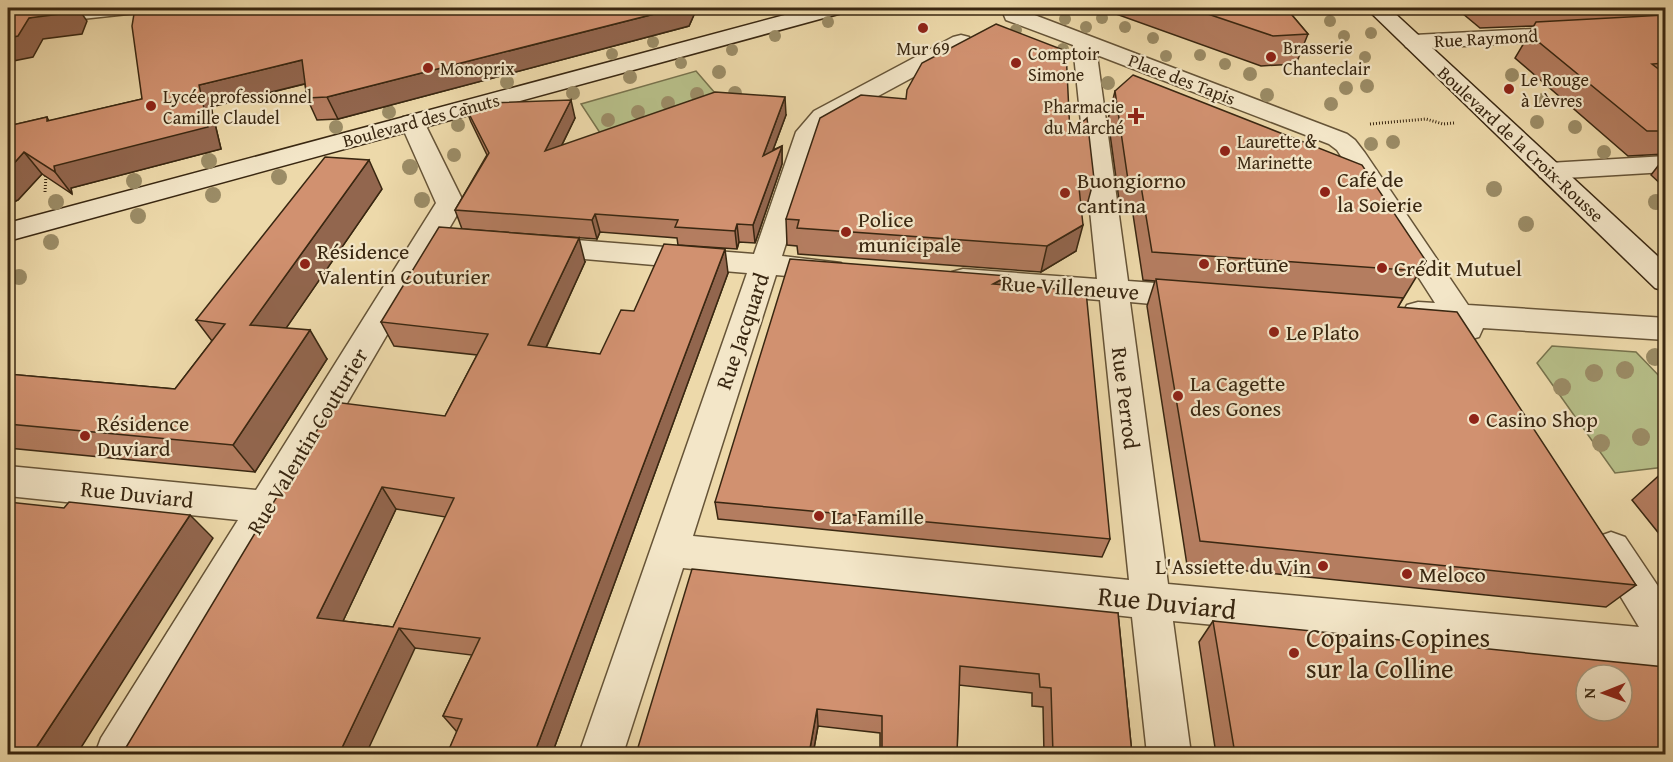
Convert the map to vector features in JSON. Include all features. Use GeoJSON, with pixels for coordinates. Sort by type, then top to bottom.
{"type":"FeatureCollection","features":[{"type":"Feature","properties":{"kind":"street"},"geometry":{"type":"LineString","coordinates":[[8,21],[128,8]]}},
{"type":"Feature","properties":{"kind":"street","name":"Boulevard des Canuts"},"geometry":{"type":"LineString","coordinates":[[8,232],[834,8]]}},
{"type":"Feature","properties":{"kind":"street","name":"Boulevard de la Croix-Rousse"},"geometry":{"type":"LineString","coordinates":[[1377,8],[1665,281]]}},
{"type":"Feature","properties":{"kind":"street","name":"Place des Tapis"},"geometry":{"type":"LineString","coordinates":[[1000,20],[1084,41],[1338,139],[1346,145],[1357,139]]}},
{"type":"Feature","properties":{"kind":"street","name":"Rue Jacquard"},"geometry":{"type":"LineString","coordinates":[[601,754],[809,132],[823,116],[1000,20]]}},
{"type":"Feature","properties":{"kind":"street","name":"Rue Raymond"},"geometry":{"type":"LineString","coordinates":[[1414,42],[1597,32]]}},
{"type":"Feature","properties":{"kind":"street","name":"Rue Perrod"},"geometry":{"type":"LineString","coordinates":[[1084,41],[1169,754]]}},
{"type":"Feature","properties":{"kind":"street","name":"Rue Valentin Couturier"},"geometry":{"type":"LineString","coordinates":[[117,754],[267,507],[445,239],[450,203],[412,122]]}},
{"type":"Feature","properties":{"kind":"street"},"geometry":{"type":"LineString","coordinates":[[1357,139],[1460,317],[1486,356]]}},
{"type":"Feature","properties":{"kind":"street"},"geometry":{"type":"LineString","coordinates":[[1549,171],[1665,164]]}},
{"type":"Feature","properties":{"kind":"street"},"geometry":{"type":"LineString","coordinates":[[508,244],[854,272]]}},
{"type":"Feature","properties":{"kind":"street","name":"Rue Villeneuve"},"geometry":{"type":"LineString","coordinates":[[938,278],[1224,299]]}},
{"type":"Feature","properties":{"kind":"street"},"geometry":{"type":"LineString","coordinates":[[1389,311],[1665,329]]}},
{"type":"Feature","properties":{"kind":"street","name":"Rue Duviard"},"geometry":{"type":"LineString","coordinates":[[8,481],[267,507]]}},
{"type":"Feature","properties":{"kind":"street"},"geometry":{"type":"LineString","coordinates":[[1595,525],[1665,634]]}},
{"type":"Feature","properties":{"kind":"street","name":"Rue Duviard"},"geometry":{"type":"LineString","coordinates":[[669,549],[1151,601],[1665,649]]}},
{"type":"Feature","properties":{"kind":"path"},"geometry":{"type":"LineString","coordinates":[[1357,139],[1426,119],[1443,124],[1459,122]]}},
{"type":"Feature","properties":{"kind":"path"},"geometry":{"type":"LineString","coordinates":[[45,188],[46,175]]}},
{"type":"Feature","properties":{"kind":"green space"},"geometry":{"type":"Polygon","coordinates":[[[696,71],[727,107],[610,148],[581,104],[696,71]]]}},
{"type":"Feature","properties":{"kind":"green space"},"geometry":{"type":"Polygon","coordinates":[[[1552,346],[1636,352],[1665,382],[1665,467],[1615,473],[1537,363],[1552,346]]]}},
{"type":"Feature","properties":{"kind":"building"},"geometry":{"type":"Polygon","coordinates":[[[8,8],[70,8],[68,13],[29,18],[18,36],[8,38],[8,8]]]}},
{"type":"Feature","properties":{"kind":"building"},"geometry":{"type":"Polygon","coordinates":[[[135,8],[678,8],[327,97],[307,98],[302,60],[199,85],[208,127],[54,166],[55,172],[24,152],[8,170],[8,126],[47,117],[47,121],[142,99],[132,26],[135,8]]]}},
{"type":"Feature","properties":{"kind":"building"},"geometry":{"type":"Polygon","coordinates":[[[1190,8],[1286,8],[1308,34],[1273,36],[1190,8]]]}},
{"type":"Feature","properties":{"kind":"building"},"geometry":{"type":"Polygon","coordinates":[[[1665,15],[1665,63],[1652,64],[1665,74],[1665,131],[1647,131],[1529,34],[1536,22],[1665,15]]]}},
{"type":"Feature","properties":{"kind":"building"},"geometry":{"type":"Polygon","coordinates":[[[996,24],[1066,51],[1070,133],[1087,118],[1094,179],[1078,178],[1083,225],[1047,246],[797,228],[799,220],[786,219],[820,118],[861,95],[906,99],[907,90],[922,63],[996,24]]]}},
{"type":"Feature","properties":{"kind":"building"},"geometry":{"type":"Polygon","coordinates":[[[1133,75],[1362,165],[1426,261],[1420,271],[1152,252],[1140,180],[1128,180],[1115,91],[1133,75]]]}},
{"type":"Feature","properties":{"kind":"building"},"geometry":{"type":"Polygon","coordinates":[[[715,92],[785,97],[763,156],[782,146],[753,225],[737,224],[735,231],[675,227],[678,220],[595,214],[592,220],[455,210],[489,153],[464,104],[571,100],[545,151],[715,92]]]}},
{"type":"Feature","properties":{"kind":"building"},"geometry":{"type":"Polygon","coordinates":[[[325,157],[369,160],[250,325],[310,330],[233,445],[8,424],[8,374],[175,389],[225,324],[196,320],[325,157]]]}},
{"type":"Feature","properties":{"kind":"building"},"geometry":{"type":"Polygon","coordinates":[[[439,227],[579,238],[528,345],[600,354],[621,310],[634,311],[664,244],[725,249],[534,754],[447,754],[462,719],[443,716],[480,638],[399,628],[339,754],[122,754],[334,402],[445,416],[488,334],[381,322],[439,227]],[[382,487],[317,618],[393,627],[454,498],[382,487]]]}},
{"type":"Feature","properties":{"kind":"building"},"geometry":{"type":"Polygon","coordinates":[[[790,259],[1008,276],[993,284],[1086,291],[1110,539],[715,502],[790,259]]]}},
{"type":"Feature","properties":{"kind":"building"},"geometry":{"type":"Polygon","coordinates":[[[1156,279],[1403,298],[1398,307],[1457,312],[1636,585],[1200,541],[1156,279]]]}},
{"type":"Feature","properties":{"kind":"building"},"geometry":{"type":"Polygon","coordinates":[[[8,502],[64,508],[69,502],[190,515],[32,754],[8,754],[8,502]]]}},
{"type":"Feature","properties":{"kind":"building"},"geometry":{"type":"Polygon","coordinates":[[[692,569],[1118,613],[1132,754],[1053,754],[1051,688],[1040,687],[1039,674],[960,666],[957,754],[882,754],[882,716],[817,709],[809,754],[636,754],[692,569]]]}},
{"type":"Feature","properties":{"kind":"building"},"geometry":{"type":"Polygon","coordinates":[[[1213,621],[1626,663],[1574,663],[1574,723],[1634,723],[1634,664],[1665,667],[1665,754],[1235,754],[1213,621]]]}},
{"type":"Feature","properties":{"kind":"place","name":"Mur 69"},"geometry":{"type":"Point","coordinates":[923,28]}},
{"type":"Feature","properties":{"kind":"place","name":"Brasserie Chanteclair"},"geometry":{"type":"Point","coordinates":[1271,57]}},
{"type":"Feature","properties":{"kind":"place","name":"Comptoir Simone"},"geometry":{"type":"Point","coordinates":[1016,63]}},
{"type":"Feature","properties":{"kind":"place","name":"Monoprix"},"geometry":{"type":"Point","coordinates":[428,68]}},
{"type":"Feature","properties":{"kind":"place","name":"Le Rouge à Lèvres"},"geometry":{"type":"Point","coordinates":[1509,89]}},
{"type":"Feature","properties":{"kind":"place","name":"Lycée professionnel Camille Claudel"},"geometry":{"type":"Point","coordinates":[151,106]}},
{"type":"Feature","properties":{"kind":"place","name":"Pharmacie du Marché"},"geometry":{"type":"Point","coordinates":[1136,116]}},
{"type":"Feature","properties":{"kind":"place","name":"Laurette & Marinette"},"geometry":{"type":"Point","coordinates":[1225,151]}},
{"type":"Feature","properties":{"kind":"place","name":"Café de la Soierie"},"geometry":{"type":"Point","coordinates":[1325,192]}},
{"type":"Feature","properties":{"kind":"place","name":"Buongiorno cantina"},"geometry":{"type":"Point","coordinates":[1065,193]}},
{"type":"Feature","properties":{"kind":"place","name":"Police municipale"},"geometry":{"type":"Point","coordinates":[846,232]}},
{"type":"Feature","properties":{"kind":"place","name":"Résidence Valentin Couturier"},"geometry":{"type":"Point","coordinates":[305,264]}},
{"type":"Feature","properties":{"kind":"place","name":"Fortune"},"geometry":{"type":"Point","coordinates":[1204,264]}},
{"type":"Feature","properties":{"kind":"place","name":"Crédit Mutuel"},"geometry":{"type":"Point","coordinates":[1382,268]}},
{"type":"Feature","properties":{"kind":"place","name":"Le Plato"},"geometry":{"type":"Point","coordinates":[1274,332]}},
{"type":"Feature","properties":{"kind":"place","name":"La Cagette des Gones"},"geometry":{"type":"Point","coordinates":[1178,396]}},
{"type":"Feature","properties":{"kind":"place","name":"Casino Shop"},"geometry":{"type":"Point","coordinates":[1474,419]}},
{"type":"Feature","properties":{"kind":"place","name":"Résidence Duviard"},"geometry":{"type":"Point","coordinates":[85,436]}},
{"type":"Feature","properties":{"kind":"place","name":"La Famille"},"geometry":{"type":"Point","coordinates":[819,516]}},
{"type":"Feature","properties":{"kind":"place","name":"L'Assiette du Vin"},"geometry":{"type":"Point","coordinates":[1323,566]}},
{"type":"Feature","properties":{"kind":"place","name":"Meloco"},"geometry":{"type":"Point","coordinates":[1407,574]}},
{"type":"Feature","properties":{"kind":"place","name":"Copains Copines sur la Colline"},"geometry":{"type":"Point","coordinates":[1294,653]}}]}
